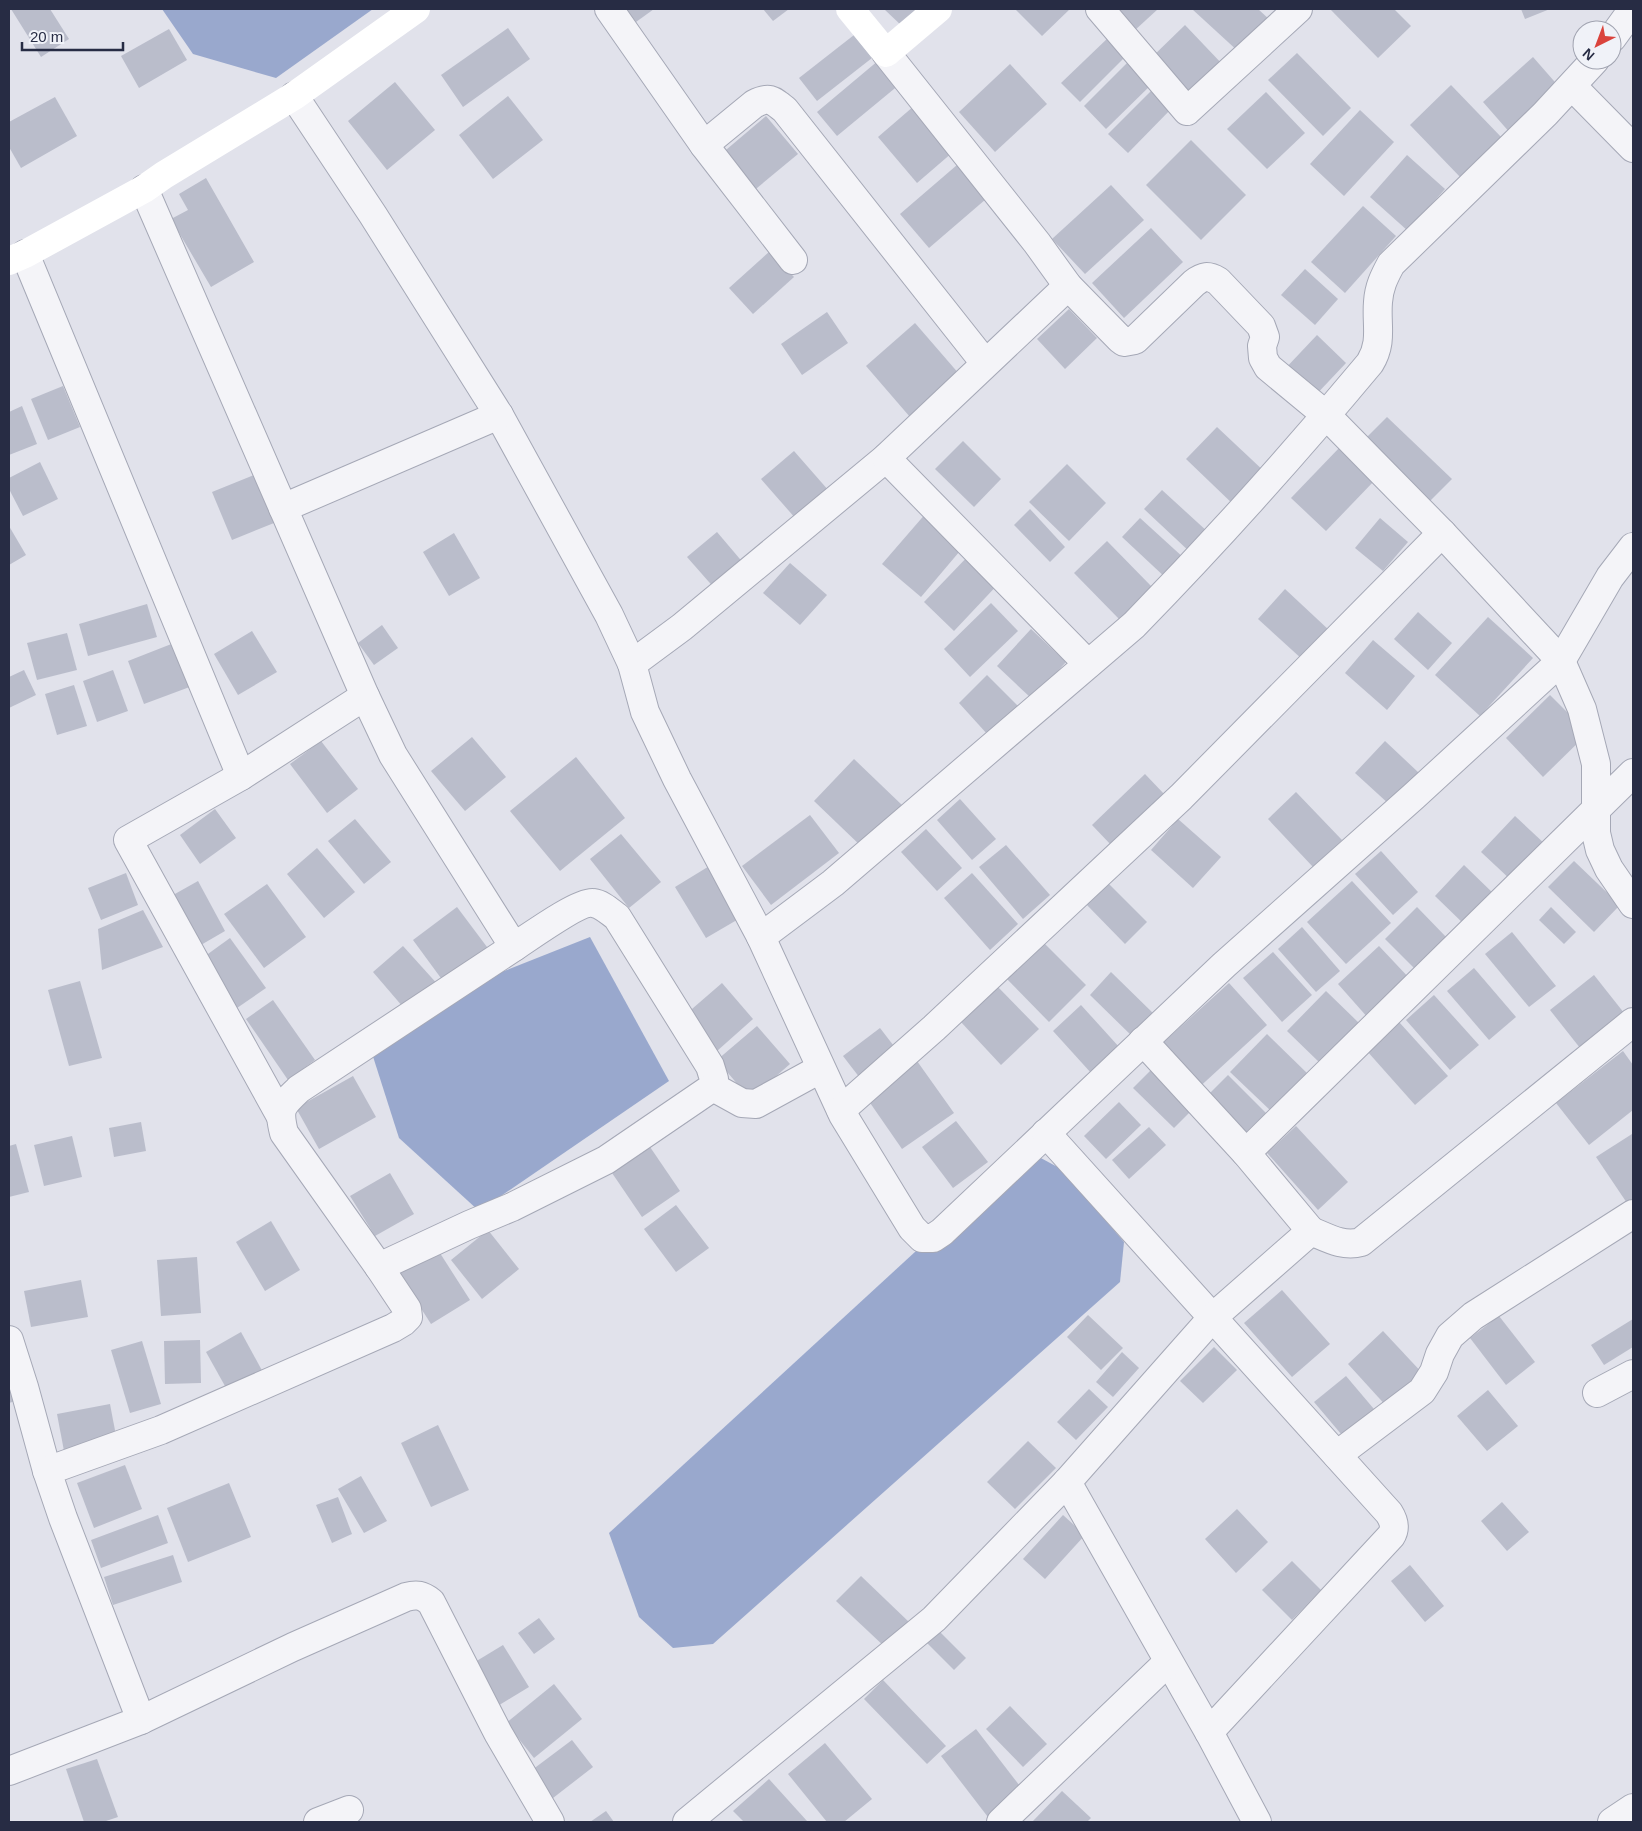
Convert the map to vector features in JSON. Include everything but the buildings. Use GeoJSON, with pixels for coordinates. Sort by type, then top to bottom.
{"type":"FeatureCollection","features":[{"type":"Feature","properties":{"kind":"street"},"geometry":{"type":"LineString","coordinates":[[241,776],[17,257],[144,189],[294,96],[416,9]]}},
{"type":"Feature","properties":{"kind":"street"},"geometry":{"type":"LineString","coordinates":[[609,9],[704,145],[793,260]]}},
{"type":"Feature","properties":{"kind":"street"},"geometry":{"type":"LineString","coordinates":[[850,9],[1037,243],[1068,286],[1124,342],[1135,340],[1194,282],[1202,277],[1211,277],[1218,281],[1261,326],[1265,337],[1262,346],[1263,358],[1268,367],[1326,415],[1442,533],[1561,661],[1582,709],[1596,764],[1596,833],[1600,850],[1609,869],[1633,904]]}},
{"type":"Feature","properties":{"kind":"street"},"geometry":{"type":"LineString","coordinates":[[886,53],[938,9]]}},
{"type":"Feature","properties":{"kind":"street"},"geometry":{"type":"LineString","coordinates":[[1100,9],[1187,111],[1298,9]]}},
{"type":"Feature","properties":{"kind":"street"},"geometry":{"type":"LineString","coordinates":[[761,937],[833,883],[1134,624],[1171,588],[1370,363],[1376,354],[1379,341],[1378,302],[1381,283],[1391,264],[1545,114],[1586,70]]}},
{"type":"Feature","properties":{"kind":"street"},"geometry":{"type":"LineString","coordinates":[[1572,86],[1633,148]]}},
{"type":"Feature","properties":{"kind":"street"},"geometry":{"type":"LineString","coordinates":[[294,96],[373,215],[499,415],[609,615],[632,664],[645,712],[677,779],[761,937],[820,1069],[841,1110],[912,1228],[922,1238],[933,1238],[942,1232],[1224,965],[1414,796],[1561,661],[1610,577],[1633,548]]}},
{"type":"Feature","properties":{"kind":"street"},"geometry":{"type":"LineString","coordinates":[[704,145],[754,104],[764,99],[774,101],[785,110],[985,364]]}},
{"type":"Feature","properties":{"kind":"street"},"geometry":{"type":"LineString","coordinates":[[144,189],[365,696],[393,755],[514,948]]}},
{"type":"Feature","properties":{"kind":"street"},"geometry":{"type":"LineString","coordinates":[[632,664],[682,627],[886,458],[1068,286]]}},
{"type":"Feature","properties":{"kind":"street"},"geometry":{"type":"LineString","coordinates":[[284,508],[499,415]]}},
{"type":"Feature","properties":{"kind":"street"},"geometry":{"type":"LineString","coordinates":[[886,458],[1088,664]]}},
{"type":"Feature","properties":{"kind":"street"},"geometry":{"type":"LineString","coordinates":[[841,1110],[934,1028],[1181,797],[1442,533]]}},
{"type":"Feature","properties":{"kind":"street"},"geometry":{"type":"LineString","coordinates":[[47,1471],[161,1430],[403,1322],[408,1317],[407,1309],[379,1267],[284,1133],[280,1115],[128,840],[241,776],[365,696]]}},
{"type":"Feature","properties":{"kind":"street"},"geometry":{"type":"LineString","coordinates":[[1246,1153],[1633,773]]}},
{"type":"Feature","properties":{"kind":"street"},"geometry":{"type":"LineString","coordinates":[[280,1115],[287,1100],[299,1089],[400,1020],[577,906],[592,902],[606,908],[616,917],[710,1066],[714,1079],[713,1088],[606,1160],[512,1207],[379,1267]]}},
{"type":"Feature","properties":{"kind":"street"},"geometry":{"type":"LineString","coordinates":[[1143,1041],[1246,1153],[1311,1231],[1350,1245],[1361,1242],[1633,1022]]}},
{"type":"Feature","properties":{"kind":"street"},"geometry":{"type":"LineString","coordinates":[[713,1088],[742,1103],[756,1104],[820,1069]]}},
{"type":"Feature","properties":{"kind":"street"},"geometry":{"type":"LineString","coordinates":[[1046,1133],[1394,1520],[1394,1530],[1391,1536],[1209,1732]]}},
{"type":"Feature","properties":{"kind":"street"},"geometry":{"type":"LineString","coordinates":[[1337,1455],[1422,1391],[1434,1372],[1440,1354],[1450,1336],[1473,1316],[1633,1214]]}},
{"type":"Feature","properties":{"kind":"street"},"geometry":{"type":"LineString","coordinates":[[686,1822],[934,1619],[1067,1482],[1213,1317],[1311,1231]]}},
{"type":"Feature","properties":{"kind":"street"},"geometry":{"type":"LineString","coordinates":[[9,1340],[47,1471],[141,1720]]}},
{"type":"Feature","properties":{"kind":"street"},"geometry":{"type":"LineString","coordinates":[[1598,1393],[1633,1374]]}},
{"type":"Feature","properties":{"kind":"street"},"geometry":{"type":"LineString","coordinates":[[1067,1482],[1209,1732],[1257,1822]]}},
{"type":"Feature","properties":{"kind":"street"},"geometry":{"type":"LineString","coordinates":[[9,1771],[141,1720],[293,1647],[414,1595],[424,1596],[431,1602],[498,1733],[550,1822]]}},
{"type":"Feature","properties":{"kind":"street"},"geometry":{"type":"LineString","coordinates":[[1001,1822],[1168,1662]]}},
{"type":"Feature","properties":{"kind":"street"},"geometry":{"type":"LineString","coordinates":[[1612,1822],[1633,1808]]}},
{"type":"Feature","properties":{"kind":"street"},"geometry":{"type":"LineString","coordinates":[[318,1822],[349,1810]]}},
{"type":"Feature","properties":{"kind":"water"},"geometry":{"type":"Polygon","coordinates":[[[162,9],[373,9],[276,78],[193,54],[162,9]]]}},
{"type":"Feature","properties":{"kind":"water"},"geometry":{"type":"Polygon","coordinates":[[[590,937],[669,1081],[479,1211],[399,1138],[369,1044],[403,1011],[590,937]]]}},
{"type":"Feature","properties":{"kind":"water"},"geometry":{"type":"Polygon","coordinates":[[[1026,1150],[1063,1170],[1124,1242],[1120,1282],[713,1644],[673,1648],[639,1617],[609,1533],[1026,1150]]]}}]}
